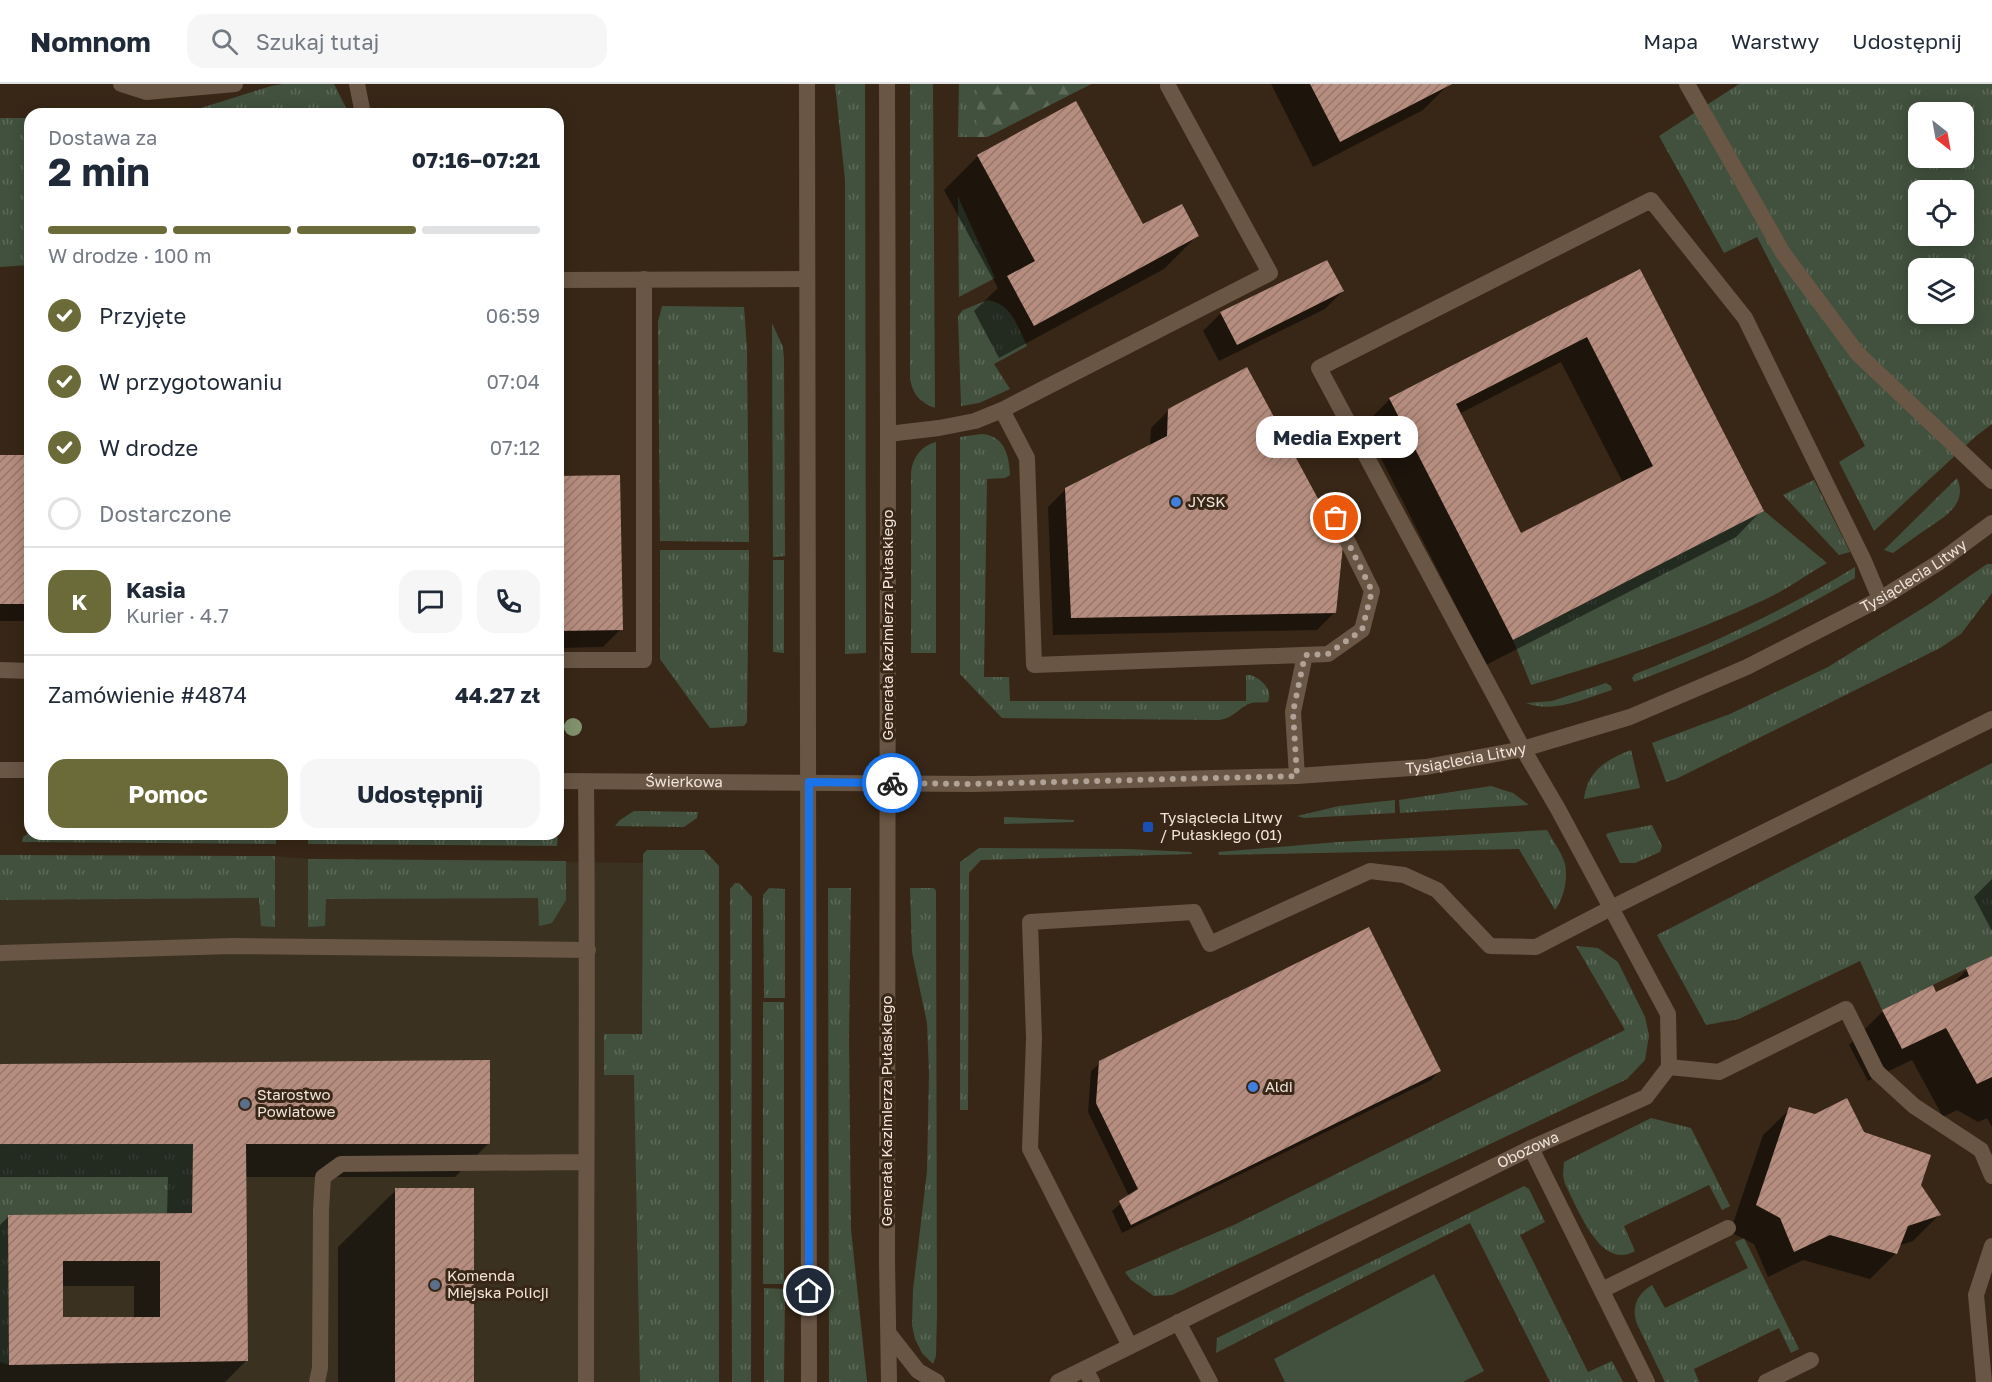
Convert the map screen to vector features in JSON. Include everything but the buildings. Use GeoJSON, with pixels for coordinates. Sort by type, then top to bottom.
{"type":"FeatureCollection","features":[{"type":"Feature","properties":{"kind":"street"},"geometry":{"type":"LineString","coordinates":[[121,84],[146,92],[235,84]]}},
{"type":"Feature","properties":{"kind":"street"},"geometry":{"type":"LineString","coordinates":[[357,84],[362,108]]}},
{"type":"Feature","properties":{"kind":"street"},"geometry":{"type":"LineString","coordinates":[[807,84],[809,1382]]}},
{"type":"Feature","properties":{"kind":"street","name":"Generała Kazimierza Pułaskiego"},"geometry":{"type":"LineString","coordinates":[[886,84],[889,1382]]}},
{"type":"Feature","properties":{"kind":"street"},"geometry":{"type":"LineString","coordinates":[[1687,84],[1783,253],[1858,354],[1992,481]]}},
{"type":"Feature","properties":{"kind":"street"},"geometry":{"type":"LineString","coordinates":[[888,434],[975,421],[1002,410],[1270,273],[1168,86]]}},
{"type":"Feature","properties":{"kind":"street"},"geometry":{"type":"LineString","coordinates":[[1880,599],[1864,561],[1745,318],[1651,200],[1319,368],[1668,1014],[1669,1067],[1719,1072],[1846,1009],[1877,1072],[1914,1106],[1981,1150],[1992,1176]]}},
{"type":"Feature","properties":{"kind":"street"},"geometry":{"type":"LineString","coordinates":[[564,660],[644,660],[644,279]]}},
{"type":"Feature","properties":{"kind":"street"},"geometry":{"type":"LineString","coordinates":[[564,280],[807,279]]}},
{"type":"Feature","properties":{"kind":"street"},"geometry":{"type":"LineString","coordinates":[[1002,410],[1027,458],[1034,664],[1328,654],[1362,630],[1372,591],[1336,518]]}},
{"type":"Feature","properties":{"kind":"street","name":"Tysiąclecia Litwy"},"geometry":{"type":"LineString","coordinates":[[887,783],[973,784],[1297,776],[1426,767],[1523,748],[1630,717],[1747,667],[1880,599],[1938,563],[1992,523]]}},
{"type":"Feature","properties":{"kind":"street"},"geometry":{"type":"LineString","coordinates":[[1297,776],[1293,712],[1305,655]]}},
{"type":"Feature","properties":{"kind":"street"},"geometry":{"type":"LineString","coordinates":[[0,670],[24,671]]}},
{"type":"Feature","properties":{"kind":"street"},"geometry":{"type":"LineString","coordinates":[[1130,1346],[1029,1149],[1034,1038],[1030,922],[1194,912],[1210,944],[1370,871],[1404,875],[1437,890],[1490,946],[1536,947],[1992,719]]}},
{"type":"Feature","properties":{"kind":"street"},"geometry":{"type":"LineString","coordinates":[[0,770],[24,770]]}},
{"type":"Feature","properties":{"kind":"street","name":"Świerkowa"},"geometry":{"type":"LineString","coordinates":[[564,781],[887,783]]}},
{"type":"Feature","properties":{"kind":"street"},"geometry":{"type":"LineString","coordinates":[[586,782],[588,950],[586,1382]]}},
{"type":"Feature","properties":{"kind":"street"},"geometry":{"type":"LineString","coordinates":[[0,953],[232,946],[588,950]]}},
{"type":"Feature","properties":{"kind":"street","name":"Obozowa"},"geometry":{"type":"LineString","coordinates":[[1058,1382],[1088,1376],[1130,1346],[1178,1322],[1531,1148],[1646,1097],[1669,1067]]}},
{"type":"Feature","properties":{"kind":"street"},"geometry":{"type":"LineString","coordinates":[[1531,1148],[1647,1382]]}},
{"type":"Feature","properties":{"kind":"street"},"geometry":{"type":"LineString","coordinates":[[317,1382],[320,1368],[323,1177],[341,1164],[586,1162]]}},
{"type":"Feature","properties":{"kind":"street"},"geometry":{"type":"LineString","coordinates":[[1602,1290],[1728,1228]]}},
{"type":"Feature","properties":{"kind":"street"},"geometry":{"type":"LineString","coordinates":[[1984,1382],[1976,1294],[1992,1246]]}},
{"type":"Feature","properties":{"kind":"street"},"geometry":{"type":"LineString","coordinates":[[1178,1322],[1210,1382]]}},
{"type":"Feature","properties":{"kind":"street"},"geometry":{"type":"LineString","coordinates":[[890,1334],[918,1371],[937,1382]]}},
{"type":"Feature","properties":{"kind":"street"},"geometry":{"type":"LineString","coordinates":[[1766,1382],[1811,1360]]}},
{"type":"Feature","properties":{"kind":"shaded area"},"geometry":{"type":"Polygon","coordinates":[[[0,855],[275,856],[308,859],[643,863],[658,1382],[0,1382],[0,855]]]}},
{"type":"Feature","properties":{"kind":"green space"},"geometry":{"type":"Polygon","coordinates":[[[334,84],[346,108],[201,108],[271,86],[334,84]]]}},
{"type":"Feature","properties":{"kind":"green space"},"geometry":{"type":"Polygon","coordinates":[[[835,84],[865,84],[866,653],[845,654],[845,180],[835,84]]]}},
{"type":"Feature","properties":{"kind":"green space"},"geometry":{"type":"Polygon","coordinates":[[[910,84],[933,84],[935,408],[918,397],[910,379],[910,84]]]}},
{"type":"Feature","properties":{"kind":"green space"},"geometry":{"type":"Polygon","coordinates":[[[959,84],[1091,84],[987,137],[958,137],[959,84]]]}},
{"type":"Feature","properties":{"kind":"green space"},"geometry":{"type":"Polygon","coordinates":[[[978,84],[1091,84],[987,137],[976,137],[978,84]]]}},
{"type":"Feature","properties":{"kind":"green space"},"geometry":{"type":"Polygon","coordinates":[[[1739,84],[1992,84],[1992,424],[1976,436],[1874,531],[1839,462],[1865,446],[1757,237],[1724,253],[1659,136],[1739,84]]]}},
{"type":"Feature","properties":{"kind":"green space"},"geometry":{"type":"Polygon","coordinates":[[[0,118],[24,118],[24,265],[0,267],[0,118]]]}},
{"type":"Feature","properties":{"kind":"green space"},"geometry":{"type":"Polygon","coordinates":[[[958,197],[995,278],[959,297],[958,197]]]}},
{"type":"Feature","properties":{"kind":"green space"},"geometry":{"type":"Polygon","coordinates":[[[988,300],[996,302],[1008,311],[1027,346],[994,364],[1010,389],[979,403],[961,406],[958,316],[963,310],[988,300]]]}},
{"type":"Feature","properties":{"kind":"green space"},"geometry":{"type":"Polygon","coordinates":[[[662,306],[744,307],[747,349],[749,542],[660,541],[658,322],[662,306]]]}},
{"type":"Feature","properties":{"kind":"green space"},"geometry":{"type":"Polygon","coordinates":[[[772,323],[783,347],[784,359],[785,556],[773,557],[772,323]]]}},
{"type":"Feature","properties":{"kind":"green space"},"geometry":{"type":"Polygon","coordinates":[[[982,434],[1001,443],[1007,454],[1010,475],[1005,478],[987,479],[984,677],[1009,677],[1010,701],[1246,701],[1246,675],[1251,675],[1268,689],[1268,702],[1251,703],[1229,717],[1219,720],[1002,718],[960,674],[960,437],[982,434]]]}},
{"type":"Feature","properties":{"kind":"green space"},"geometry":{"type":"Polygon","coordinates":[[[936,442],[936,653],[911,653],[911,472],[919,453],[926,446],[936,442]]]}},
{"type":"Feature","properties":{"kind":"green space"},"geometry":{"type":"Polygon","coordinates":[[[1957,478],[1960,495],[1953,508],[1942,519],[1893,553],[1884,550],[1957,478]]]}},
{"type":"Feature","properties":{"kind":"green space"},"geometry":{"type":"Polygon","coordinates":[[[1814,480],[1850,552],[1839,555],[1783,495],[1814,480]]]}},
{"type":"Feature","properties":{"kind":"green space"},"geometry":{"type":"Polygon","coordinates":[[[1764,511],[1827,563],[1772,596],[1707,625],[1620,657],[1531,685],[1513,640],[1764,511]]]}},
{"type":"Feature","properties":{"kind":"green space"},"geometry":{"type":"Polygon","coordinates":[[[660,550],[749,550],[747,722],[744,726],[710,728],[660,659],[660,550]]]}},
{"type":"Feature","properties":{"kind":"green space"},"geometry":{"type":"Polygon","coordinates":[[[773,560],[784,560],[784,653],[773,652],[773,560]]]}},
{"type":"Feature","properties":{"kind":"green space"},"geometry":{"type":"Polygon","coordinates":[[[1987,564],[1992,564],[1992,593],[1961,634],[1940,648],[1666,782],[1652,743],[1730,714],[1828,667],[1931,603],[1987,564]]]}},
{"type":"Feature","properties":{"kind":"green space"},"geometry":{"type":"Polygon","coordinates":[[[1855,567],[1855,578],[1801,608],[1719,648],[1634,682],[1632,678],[1635,674],[1748,625],[1802,598],[1855,567]]]}},
{"type":"Feature","properties":{"kind":"green space"},"geometry":{"type":"Polygon","coordinates":[[[1606,683],[1611,686],[1612,690],[1569,704],[1547,707],[1526,703],[1552,701],[1606,683]]]}},
{"type":"Feature","properties":{"kind":"green space"},"geometry":{"type":"Polygon","coordinates":[[[1631,750],[1640,788],[1584,799],[1589,781],[1600,767],[1631,750]]]}},
{"type":"Feature","properties":{"kind":"green space"},"geometry":{"type":"Polygon","coordinates":[[[1992,763],[1992,956],[1882,1010],[1860,961],[1739,1019],[1706,1025],[1657,935],[1992,763]]]}},
{"type":"Feature","properties":{"kind":"green space"},"geometry":{"type":"Polygon","coordinates":[[[1491,786],[1513,793],[1529,805],[1400,813],[1399,800],[1491,786]]]}},
{"type":"Feature","properties":{"kind":"green space"},"geometry":{"type":"Polygon","coordinates":[[[1395,800],[1395,813],[1304,818],[1297,816],[1339,806],[1395,800]]]}},
{"type":"Feature","properties":{"kind":"green space"},"geometry":{"type":"Polygon","coordinates":[[[634,811],[698,812],[697,818],[684,827],[615,826],[634,811]]]}},
{"type":"Feature","properties":{"kind":"green space"},"geometry":{"type":"Polygon","coordinates":[[[1004,817],[1074,820],[1074,822],[1004,824],[1004,817]]]}},
{"type":"Feature","properties":{"kind":"green space"},"geometry":{"type":"Polygon","coordinates":[[[1652,825],[1662,846],[1660,852],[1635,863],[1620,863],[1606,835],[1652,825]]]}},
{"type":"Feature","properties":{"kind":"green space"},"geometry":{"type":"Polygon","coordinates":[[[1547,830],[1562,856],[1566,870],[1563,894],[1555,910],[1519,849],[1219,855],[1218,852],[1338,842],[1547,830]]]}},
{"type":"Feature","properties":{"kind":"green space"},"geometry":{"type":"Polygon","coordinates":[[[23,837],[24,840],[276,840],[276,844],[22,842],[23,837]]]}},
{"type":"Feature","properties":{"kind":"green space"},"geometry":{"type":"Polygon","coordinates":[[[308,840],[558,840],[557,846],[308,844],[308,840]]]}},
{"type":"Feature","properties":{"kind":"green space"},"geometry":{"type":"Polygon","coordinates":[[[979,848],[1128,849],[1191,852],[1192,854],[981,860],[969,873],[968,1110],[960,1110],[960,862],[979,848]]]}},
{"type":"Feature","properties":{"kind":"green space"},"geometry":{"type":"Polygon","coordinates":[[[647,850],[704,850],[719,866],[719,1382],[640,1382],[634,1075],[604,1075],[604,1034],[642,1034],[643,854],[647,850]]]}},
{"type":"Feature","properties":{"kind":"green space"},"geometry":{"type":"Polygon","coordinates":[[[0,855],[275,856],[275,927],[261,926],[259,898],[0,900],[0,855]]]}},
{"type":"Feature","properties":{"kind":"green space"},"geometry":{"type":"Polygon","coordinates":[[[308,859],[566,861],[566,900],[552,923],[539,926],[538,898],[326,899],[325,926],[308,927],[308,859]]]}},
{"type":"Feature","properties":{"kind":"green space"},"geometry":{"type":"Polygon","coordinates":[[[735,883],[739,883],[752,897],[751,1382],[732,1382],[730,889],[735,883]]]}},
{"type":"Feature","properties":{"kind":"green space"},"geometry":{"type":"Polygon","coordinates":[[[769,888],[785,889],[785,998],[764,998],[763,895],[769,888]]]}},
{"type":"Feature","properties":{"kind":"green space"},"geometry":{"type":"Polygon","coordinates":[[[828,888],[851,888],[849,1040],[851,1229],[867,1382],[829,1382],[828,888]]]}},
{"type":"Feature","properties":{"kind":"green space"},"geometry":{"type":"Polygon","coordinates":[[[910,888],[934,888],[936,891],[937,1314],[936,1356],[933,1364],[922,1353],[915,1339],[912,1325],[913,1290],[927,1171],[929,1073],[927,1023],[912,952],[910,888]]]}},
{"type":"Feature","properties":{"kind":"green space"},"geometry":{"type":"Polygon","coordinates":[[[1576,946],[1598,948],[1618,962],[1645,1017],[1649,1035],[1645,1060],[1627,1079],[1172,1295],[1154,1296],[1131,1280],[1125,1272],[1236,1224],[1625,1030],[1576,946]]]}},
{"type":"Feature","properties":{"kind":"green space"},"geometry":{"type":"Polygon","coordinates":[[[763,1002],[784,1002],[784,1284],[763,1284],[763,1002]]]}},
{"type":"Feature","properties":{"kind":"green space"},"geometry":{"type":"Polygon","coordinates":[[[1651,1118],[1691,1128],[1730,1206],[1722,1210],[1709,1185],[1624,1226],[1635,1251],[1622,1255],[1611,1252],[1591,1234],[1565,1184],[1564,1162],[1651,1118]]]}},
{"type":"Feature","properties":{"kind":"green space"},"geometry":{"type":"Polygon","coordinates":[[[0,1144],[193,1144],[192,1213],[8,1215],[9,1365],[0,1362],[0,1144]]]}},
{"type":"Feature","properties":{"kind":"green space"},"geometry":{"type":"Polygon","coordinates":[[[1524,1186],[1529,1189],[1545,1222],[1520,1235],[1588,1372],[1612,1361],[1623,1382],[1550,1382],[1470,1223],[1216,1353],[1217,1338],[1524,1186]]]}},
{"type":"Feature","properties":{"kind":"green space"},"geometry":{"type":"Polygon","coordinates":[[[1744,1238],[1799,1349],[1791,1353],[1779,1328],[1694,1369],[1699,1382],[1665,1382],[1635,1318],[1635,1307],[1639,1297],[1652,1285],[1665,1308],[1748,1268],[1735,1242],[1744,1238]]]}},
{"type":"Feature","properties":{"kind":"green space"},"geometry":{"type":"Polygon","coordinates":[[[1434,1274],[1484,1371],[1463,1382],[1285,1382],[1274,1359],[1434,1274]]]}},
{"type":"Feature","properties":{"kind":"green space"},"geometry":{"type":"Polygon","coordinates":[[[764,1288],[785,1289],[784,1382],[764,1382],[764,1288]]]}},
{"type":"Feature","properties":{"kind":"way so far"},"geometry":{"type":"LineString","coordinates":[[892,783],[973,784],[1297,776],[1293,712],[1305,655],[1328,654],[1362,630],[1372,591],[1336,518]]}},
{"type":"Feature","properties":{"kind":"place","name":"JYSK"},"geometry":{"type":"Point","coordinates":[1176,502]}},
{"type":"Feature","properties":{"kind":"place","name":"Media Expert"},"geometry":{"type":"Point","coordinates":[1336,518]}},
{"type":"Feature","properties":{"kind":"place","name":"Tysiąclecia Litwy / Pułaskiego (01)"},"geometry":{"type":"Point","coordinates":[1148,827]}},
{"type":"Feature","properties":{"kind":"place","name":"Aldi"},"geometry":{"type":"Point","coordinates":[1253,1087]}},
{"type":"Feature","properties":{"kind":"place","name":"Starostwo Powiatowe"},"geometry":{"type":"Point","coordinates":[245,1104]}},
{"type":"Feature","properties":{"kind":"place","name":"Komenda Miejska Policji"},"geometry":{"type":"Point","coordinates":[435,1285]}},
{"type":"Feature","properties":{"kind":"route"},"geometry":{"type":"LineString","coordinates":[[809,1291],[809,782],[892,783]]}}]}
